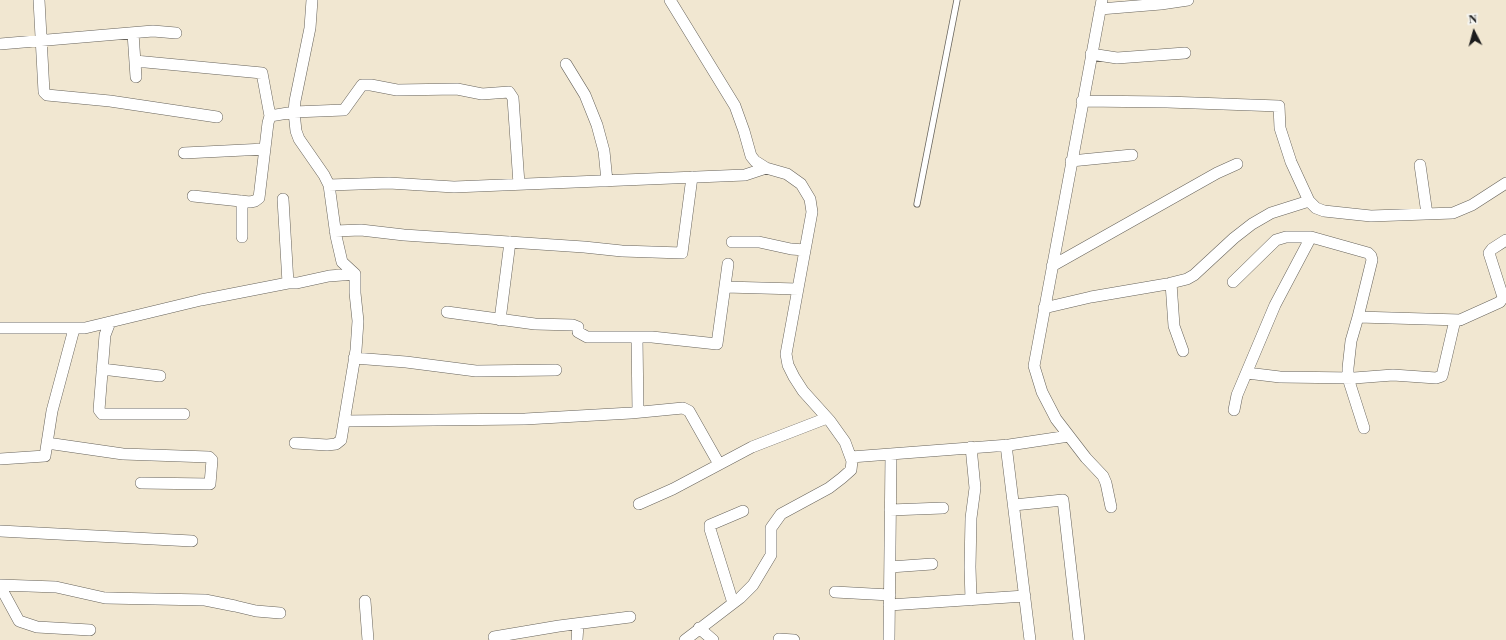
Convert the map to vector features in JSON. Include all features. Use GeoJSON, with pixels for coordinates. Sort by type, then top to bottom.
{"type":"FeatureCollection","features":[{"type":"Feature","properties":{"kind":"street"},"geometry":{"type":"LineString","coordinates":[[39,0],[44,92],[47,95],[110,101],[217,117]]}},
{"type":"Feature","properties":{"kind":"street"},"geometry":{"type":"LineString","coordinates":[[295,443],[327,445],[336,444],[341,440],[354,358],[358,321],[355,293],[355,274],[342,262],[335,231],[329,185],[324,175],[299,139],[296,131],[294,112],[295,101],[310,28],[312,0]]}},
{"type":"Feature","properties":{"kind":"street"},"geometry":{"type":"LineString","coordinates":[[670,0],[735,106],[751,156],[755,161],[766,168],[787,174],[801,184],[810,199],[812,212],[786,354],[788,365],[794,377],[803,391],[827,418],[845,442],[852,461],[851,470],[829,488],[781,514],[770,528],[772,555],[753,585],[733,603],[685,640]]}},
{"type":"Feature","properties":{"kind":"street"},"geometry":{"type":"LineString","coordinates":[[1111,507],[1103,476],[1056,419],[1042,392],[1034,366],[1101,5],[1161,4],[1188,0]]}},
{"type":"Feature","properties":{"kind":"street"},"geometry":{"type":"LineString","coordinates":[[0,44],[152,31],[176,33]]}},
{"type":"Feature","properties":{"kind":"street"},"geometry":{"type":"LineString","coordinates":[[134,33],[136,77]]}},
{"type":"Feature","properties":{"kind":"street"},"geometry":{"type":"LineString","coordinates":[[1091,54],[1117,58],[1185,53]]}},
{"type":"Feature","properties":{"kind":"street"},"geometry":{"type":"LineString","coordinates":[[135,61],[262,74],[270,116],[259,198],[255,201],[242,202],[193,196]]}},
{"type":"Feature","properties":{"kind":"street"},"geometry":{"type":"LineString","coordinates":[[566,64],[585,95],[597,125],[604,151],[607,181]]}},
{"type":"Feature","properties":{"kind":"street"},"geometry":{"type":"LineString","coordinates":[[270,116],[294,112],[344,110],[362,85],[372,85],[397,90],[457,89],[482,94],[509,92],[513,98],[519,184]]}},
{"type":"Feature","properties":{"kind":"street"},"geometry":{"type":"LineString","coordinates":[[1082,101],[1279,106],[1280,128],[1285,148],[1309,201],[1316,208],[1324,211],[1371,216],[1453,213],[1463,210],[1506,183]]}},
{"type":"Feature","properties":{"kind":"street"},"geometry":{"type":"LineString","coordinates":[[184,153],[265,149]]}},
{"type":"Feature","properties":{"kind":"street"},"geometry":{"type":"LineString","coordinates":[[1071,161],[1132,155]]}},
{"type":"Feature","properties":{"kind":"street"},"geometry":{"type":"LineString","coordinates":[[1052,266],[1217,173],[1237,164]]}},
{"type":"Feature","properties":{"kind":"street"},"geometry":{"type":"LineString","coordinates":[[1420,165],[1427,214]]}},
{"type":"Feature","properties":{"kind":"street"},"geometry":{"type":"LineString","coordinates":[[329,185],[389,183],[454,187],[745,174],[766,168]]}},
{"type":"Feature","properties":{"kind":"street"},"geometry":{"type":"LineString","coordinates":[[335,231],[360,230],[404,235],[584,247],[622,251],[682,253],[692,177]]}},
{"type":"Feature","properties":{"kind":"street"},"geometry":{"type":"LineString","coordinates":[[283,199],[288,283]]}},
{"type":"Feature","properties":{"kind":"street"},"geometry":{"type":"LineString","coordinates":[[1044,308],[1187,279],[1194,275],[1234,238],[1252,224],[1271,213],[1309,201]]}},
{"type":"Feature","properties":{"kind":"street"},"geometry":{"type":"LineString","coordinates":[[242,202],[242,237]]}},
{"type":"Feature","properties":{"kind":"street"},"geometry":{"type":"LineString","coordinates":[[1233,282],[1276,240],[1286,237],[1311,237],[1371,256],[1372,260],[1351,341],[1348,378],[1364,428]]}},
{"type":"Feature","properties":{"kind":"street"},"geometry":{"type":"LineString","coordinates":[[1234,410],[1237,395],[1275,305],[1311,237]]}},
{"type":"Feature","properties":{"kind":"street"},"geometry":{"type":"LineString","coordinates":[[1358,317],[1460,320],[1500,302],[1503,297],[1490,253],[1492,249],[1506,240]]}},
{"type":"Feature","properties":{"kind":"street"},"geometry":{"type":"LineString","coordinates":[[500,320],[510,242]]}},
{"type":"Feature","properties":{"kind":"street"},"geometry":{"type":"LineString","coordinates":[[732,242],[759,242],[791,249],[805,250]]}},
{"type":"Feature","properties":{"kind":"street"},"geometry":{"type":"LineString","coordinates":[[448,312],[535,324],[573,324],[578,326],[578,332],[587,337],[652,337],[717,344],[728,264]]}},
{"type":"Feature","properties":{"kind":"street"},"geometry":{"type":"LineString","coordinates":[[0,328],[85,328],[201,300],[329,276],[355,274]]}},
{"type":"Feature","properties":{"kind":"street"},"geometry":{"type":"LineString","coordinates":[[1170,283],[1174,326],[1183,351]]}},
{"type":"Feature","properties":{"kind":"street"},"geometry":{"type":"LineString","coordinates":[[725,287],[798,289]]}},
{"type":"Feature","properties":{"kind":"street"},"geometry":{"type":"LineString","coordinates":[[1247,373],[1280,377],[1348,378],[1393,375],[1436,378],[1442,376],[1455,320]]}},
{"type":"Feature","properties":{"kind":"street"},"geometry":{"type":"LineString","coordinates":[[110,322],[105,335],[102,369],[99,410],[102,414],[184,414]]}},
{"type":"Feature","properties":{"kind":"street"},"geometry":{"type":"LineString","coordinates":[[0,459],[45,456],[52,411],[74,329]]}},
{"type":"Feature","properties":{"kind":"street"},"geometry":{"type":"LineString","coordinates":[[637,337],[638,412]]}},
{"type":"Feature","properties":{"kind":"street"},"geometry":{"type":"LineString","coordinates":[[354,358],[406,362],[476,371],[556,370]]}},
{"type":"Feature","properties":{"kind":"street"},"geometry":{"type":"LineString","coordinates":[[102,369],[160,376]]}},
{"type":"Feature","properties":{"kind":"street"},"geometry":{"type":"LineString","coordinates":[[344,421],[525,419],[683,408],[689,411],[719,464]]}},
{"type":"Feature","properties":{"kind":"street"},"geometry":{"type":"LineString","coordinates":[[639,504],[672,489],[752,447],[827,418]]}},
{"type":"Feature","properties":{"kind":"street"},"geometry":{"type":"LineString","coordinates":[[851,457],[1006,445],[1069,436]]}},
{"type":"Feature","properties":{"kind":"street"},"geometry":{"type":"LineString","coordinates":[[47,444],[123,454],[209,457],[212,460],[210,484],[141,483]]}},
{"type":"Feature","properties":{"kind":"street"},"geometry":{"type":"LineString","coordinates":[[1006,445],[1030,640]]}},
{"type":"Feature","properties":{"kind":"street"},"geometry":{"type":"LineString","coordinates":[[971,447],[975,488],[971,518],[971,600]]}},
{"type":"Feature","properties":{"kind":"street"},"geometry":{"type":"LineString","coordinates":[[889,640],[891,454]]}},
{"type":"Feature","properties":{"kind":"street"},"geometry":{"type":"LineString","coordinates":[[1014,505],[1063,500],[1079,640]]}},
{"type":"Feature","properties":{"kind":"street"},"geometry":{"type":"LineString","coordinates":[[890,510],[943,508]]}},
{"type":"Feature","properties":{"kind":"street"},"geometry":{"type":"LineString","coordinates":[[733,603],[710,525],[743,511]]}},
{"type":"Feature","properties":{"kind":"street"},"geometry":{"type":"LineString","coordinates":[[0,531],[192,541]]}},
{"type":"Feature","properties":{"kind":"street"},"geometry":{"type":"LineString","coordinates":[[890,567],[932,564]]}},
{"type":"Feature","properties":{"kind":"street"},"geometry":{"type":"LineString","coordinates":[[90,630],[37,627],[19,621],[0,585],[56,587],[104,598],[204,600],[256,612],[280,613]]}},
{"type":"Feature","properties":{"kind":"street"},"geometry":{"type":"LineString","coordinates":[[835,592],[890,600],[971,600],[1025,596]]}},
{"type":"Feature","properties":{"kind":"street"},"geometry":{"type":"LineString","coordinates":[[365,601],[368,640]]}},
{"type":"Feature","properties":{"kind":"street"},"geometry":{"type":"LineString","coordinates":[[494,637],[630,617]]}},
{"type":"Feature","properties":{"kind":"street"},"geometry":{"type":"LineString","coordinates":[[577,640],[578,624]]}},
{"type":"Feature","properties":{"kind":"street"},"geometry":{"type":"LineString","coordinates":[[699,628],[713,640]]}},
{"type":"Feature","properties":{"kind":"street"},"geometry":{"type":"LineString","coordinates":[[779,639],[794,640]]}},
{"type":"Feature","properties":{"kind":"lane"},"geometry":{"type":"LineString","coordinates":[[917,204],[957,0]]}}]}
